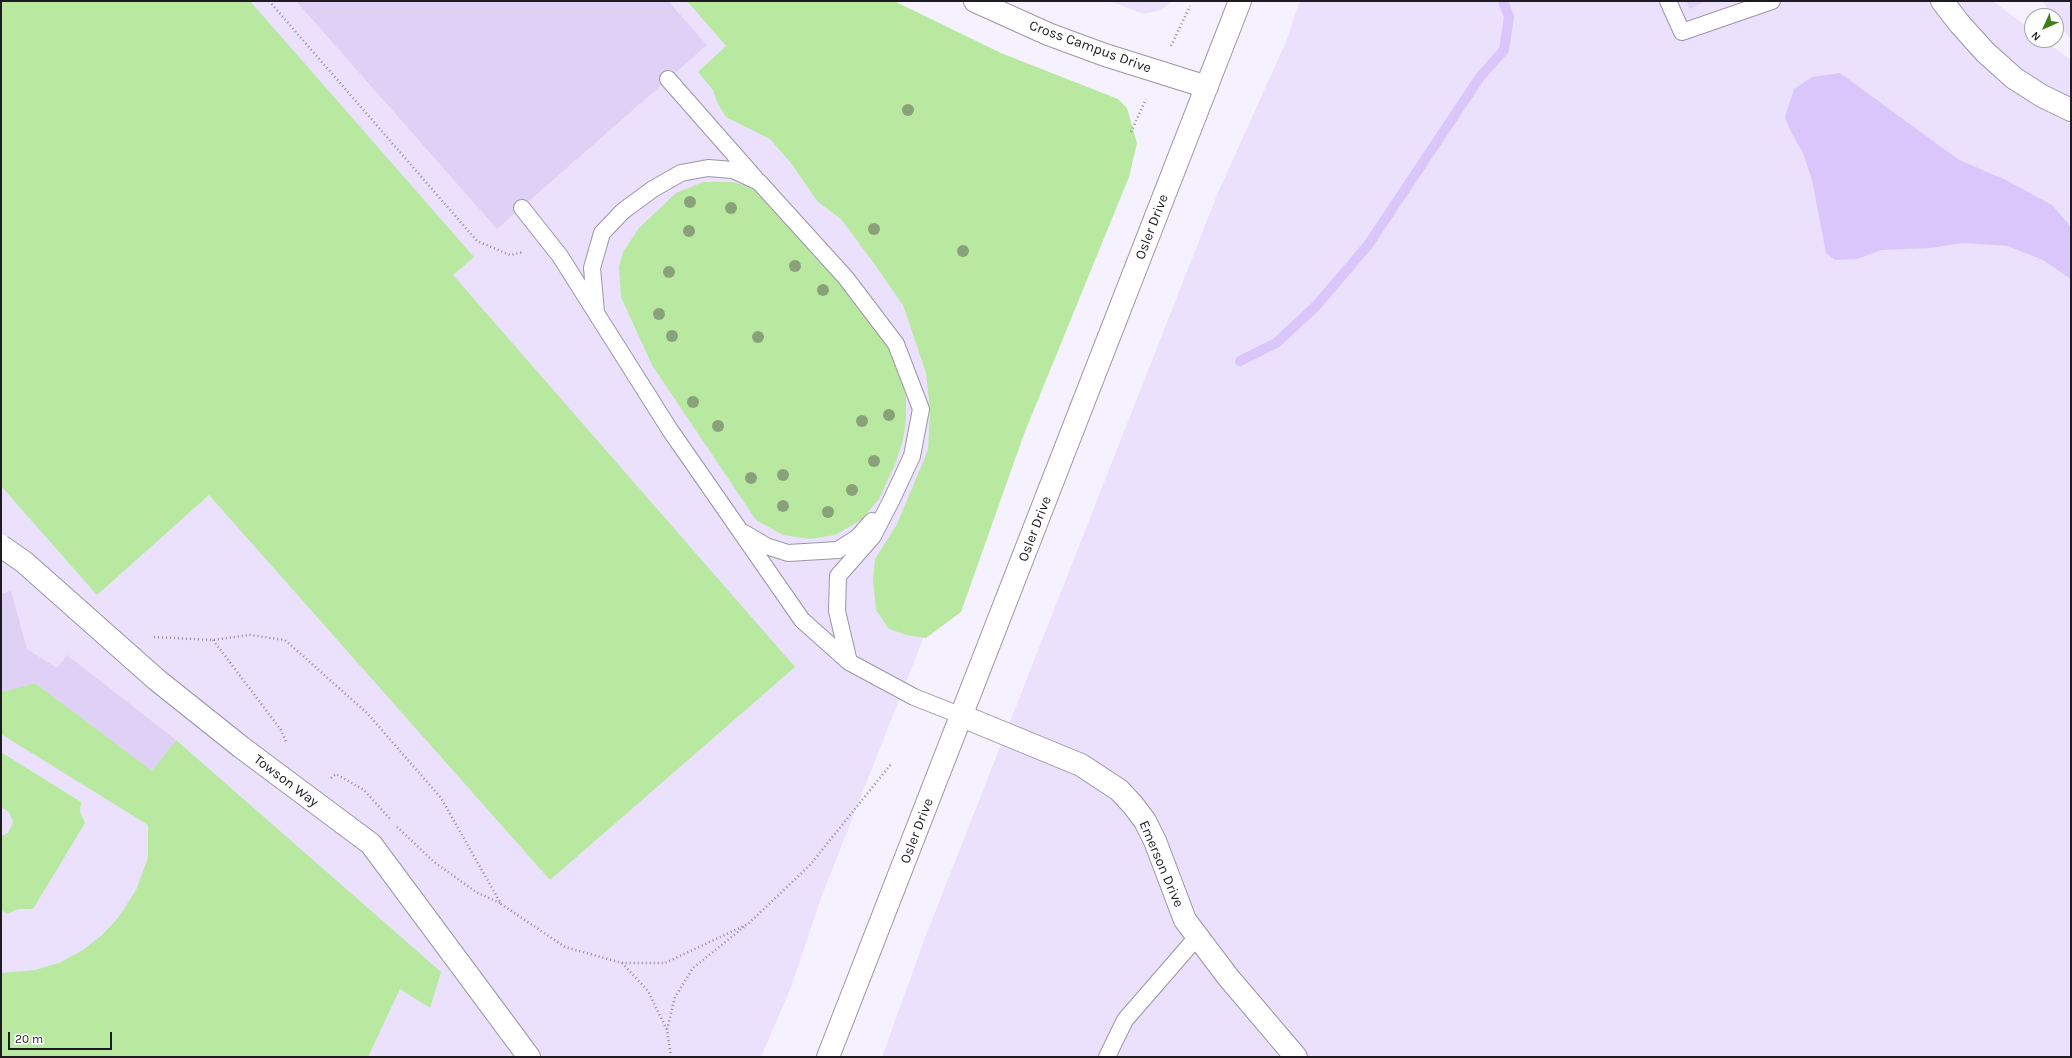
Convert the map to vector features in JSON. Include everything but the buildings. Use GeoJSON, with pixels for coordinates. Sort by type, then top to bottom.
{"type":"FeatureCollection","features":[{"type":"Feature","properties":{"kind":"street","name":"Cross Campus Drive"},"geometry":{"type":"LineString","coordinates":[[975,1],[1056,36],[1105,54],[1207,87]]}},
{"type":"Feature","properties":{"kind":"street","name":"Osler Drive"},"geometry":{"type":"LineString","coordinates":[[828,1057],[1240,1]]}},
{"type":"Feature","properties":{"kind":"street"},"geometry":{"type":"LineString","coordinates":[[1942,1],[1985,52],[2014,78],[2042,96],[2071,110]]}},
{"type":"Feature","properties":{"kind":"street","name":"Towson Way"},"geometry":{"type":"LineString","coordinates":[[1,546],[24,562],[180,699],[241,747],[371,844],[529,1057]]}},
{"type":"Feature","properties":{"kind":"street","name":"Emerson Drive"},"geometry":{"type":"LineString","coordinates":[[962,716],[1081,765],[1119,790],[1145,821],[1155,841],[1176,901],[1185,920],[1196,937],[1296,1057]]}},
{"type":"Feature","properties":{"kind":"lane"},"geometry":{"type":"LineString","coordinates":[[1668,1],[1682,32],[1772,1]]}},
{"type":"Feature","properties":{"kind":"lane"},"geometry":{"type":"LineString","coordinates":[[668,79],[846,278],[896,344],[921,409],[912,456],[891,501],[873,536],[838,576],[837,611],[849,662]]}},
{"type":"Feature","properties":{"kind":"lane"},"geometry":{"type":"LineString","coordinates":[[596,312],[592,268],[602,233],[622,211],[653,189],[682,173],[708,168],[733,170],[759,182]]}},
{"type":"Feature","properties":{"kind":"lane"},"geometry":{"type":"LineString","coordinates":[[522,208],[560,256],[670,430],[802,620],[849,662],[914,696],[962,716]]}},
{"type":"Feature","properties":{"kind":"lane"},"geometry":{"type":"LineString","coordinates":[[740,530],[766,546],[788,552],[838,550],[858,537],[891,501]]}},
{"type":"Feature","properties":{"kind":"lane"},"geometry":{"type":"LineString","coordinates":[[1108,1057],[1125,1020],[1196,937]]}},
{"type":"Feature","properties":{"kind":"path"},"geometry":{"type":"LineString","coordinates":[[269,1],[477,241],[510,255],[525,252]]}},
{"type":"Feature","properties":{"kind":"path"},"geometry":{"type":"LineString","coordinates":[[281,730],[213,640],[250,635],[285,640],[367,713],[441,798],[501,904],[565,948],[622,963],[665,963],[748,924]]}},
{"type":"Feature","properties":{"kind":"path"},"geometry":{"type":"LineString","coordinates":[[667,1030],[675,997],[693,968],[748,924],[810,865],[891,764]]}},
{"type":"Feature","properties":{"kind":"path"},"geometry":{"type":"LineString","coordinates":[[622,963],[648,991],[667,1030],[671,1057]]}},
{"type":"Feature","properties":{"kind":"shaded area"},"geometry":{"type":"Polygon","coordinates":[[[1,1],[850,1],[1116,148],[821,898],[791,987],[761,1057],[1,1057],[1,1]]]}},
{"type":"Feature","properties":{"kind":"shaded area"},"geometry":{"type":"Polygon","coordinates":[[[1109,1],[1172,1],[1161,10],[1144,14],[1109,1]]]}},
{"type":"Feature","properties":{"kind":"shaded area"},"geometry":{"type":"Polygon","coordinates":[[[1300,1],[1993,1],[2024,25],[2024,48],[2055,48],[2071,60],[2071,1057],[882,1057],[925,938],[1217,195],[1285,44],[1300,1]]]}},
{"type":"Feature","properties":{"kind":"shaded area"},"geometry":{"type":"Polygon","coordinates":[[[2042,1],[2071,1],[2071,40],[2064,31],[2064,8],[2047,8],[2042,1]]]}},
{"type":"Feature","properties":{"kind":"shaded area"},"geometry":{"type":"Polygon","coordinates":[[[1840,73],[1959,160],[2006,180],[2052,205],[2071,227],[2071,279],[2043,260],[2008,246],[1962,243],[1931,248],[1881,250],[1857,259],[1835,260],[1826,253],[1812,180],[1803,153],[1790,130],[1785,117],[1794,89],[1812,77],[1840,73]]]}},
{"type":"Feature","properties":{"kind":"green space"},"geometry":{"type":"Polygon","coordinates":[[[1,1],[250,1],[474,257],[453,275],[795,667],[550,880],[209,495],[97,595],[1,486],[1,1]]]}},
{"type":"Feature","properties":{"kind":"green space"},"geometry":{"type":"Polygon","coordinates":[[[687,1],[894,1],[1001,53],[1118,99],[1127,108],[1137,143],[1129,177],[1024,434],[961,612],[926,638],[907,635],[889,629],[876,610],[873,580],[875,559],[897,524],[928,450],[930,409],[926,373],[903,305],[841,219],[818,202],[791,163],[770,139],[726,117],[717,102],[713,90],[698,72],[726,46],[687,1]]]}},
{"type":"Feature","properties":{"kind":"green space"},"geometry":{"type":"Polygon","coordinates":[[[703,182],[732,182],[747,186],[770,199],[882,329],[899,362],[906,398],[906,420],[903,440],[896,462],[879,499],[861,520],[835,535],[810,539],[783,535],[756,520],[652,365],[621,297],[619,267],[623,252],[639,228],[676,193],[703,182]]]}},
{"type":"Feature","properties":{"kind":"green space"},"geometry":{"type":"Polygon","coordinates":[[[35,683],[152,770],[176,740],[441,972],[430,1008],[400,989],[368,1057],[1,1057],[1,973],[35,970],[59,963],[83,950],[102,935],[118,918],[136,890],[148,858],[148,825],[1,734],[1,692],[35,683]]]}},
{"type":"Feature","properties":{"kind":"green space"},"geometry":{"type":"Polygon","coordinates":[[[1,752],[81,802],[80,811],[85,823],[33,909],[18,909],[7,914],[1,910],[1,836],[8,833],[13,822],[9,812],[1,807],[1,752]]]}},
{"type":"Feature","properties":{"kind":"waterway"},"geometry":{"type":"LineString","coordinates":[[1240,361],[1276,343],[1316,306],[1368,245],[1480,77],[1504,50],[1509,17],[1503,1]]}}]}
